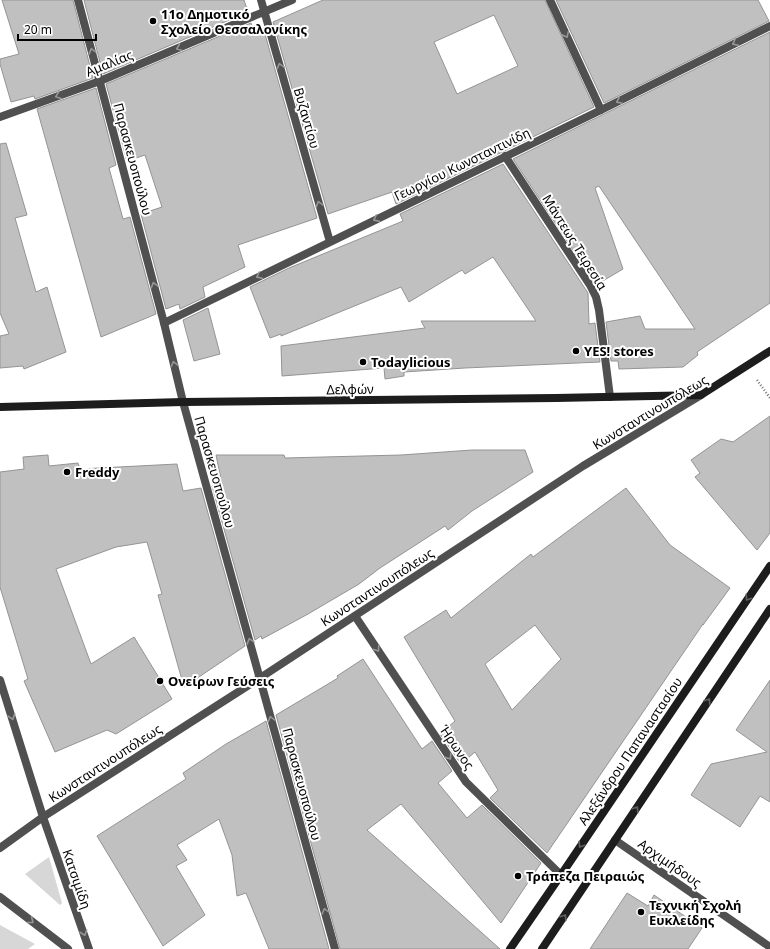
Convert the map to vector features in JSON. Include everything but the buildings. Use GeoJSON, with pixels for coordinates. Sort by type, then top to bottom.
{"type":"FeatureCollection","features":[{"type":"Feature","properties":{"kind":"main road","name":"Κωνσταντινουπόλεως"},"geometry":{"type":"LineString","coordinates":[[701,395],[770,352]]}},
{"type":"Feature","properties":{"kind":"main road","name":"Δελφών"},"geometry":{"type":"LineString","coordinates":[[0,407],[183,402],[701,395]]}},
{"type":"Feature","properties":{"kind":"main road","name":"Αλεξάνδρου Παπαναστασίου"},"geometry":{"type":"LineString","coordinates":[[510,949],[770,566]]}},
{"type":"Feature","properties":{"kind":"main road"},"geometry":{"type":"LineString","coordinates":[[542,949],[770,609]]}},
{"type":"Feature","properties":{"kind":"street","name":"Παρασκευοπούλου"},"geometry":{"type":"LineString","coordinates":[[78,0],[164,323],[183,402],[335,949]]}},
{"type":"Feature","properties":{"kind":"street","name":"Βυζαντίου"},"geometry":{"type":"LineString","coordinates":[[261,0],[330,242]]}},
{"type":"Feature","properties":{"kind":"street","name":"Αμαλίας"},"geometry":{"type":"LineString","coordinates":[[0,117],[100,81],[292,0]]}},
{"type":"Feature","properties":{"kind":"street"},"geometry":{"type":"LineString","coordinates":[[550,0],[601,110]]}},
{"type":"Feature","properties":{"kind":"street","name":"Γεωργίου Κωνσταντινίδη"},"geometry":{"type":"LineString","coordinates":[[164,323],[770,26]]}},
{"type":"Feature","properties":{"kind":"street","name":"Μάντεως Τειρεσία"},"geometry":{"type":"LineString","coordinates":[[505,156],[590,285],[596,297],[610,397]]}},
{"type":"Feature","properties":{"kind":"street","name":"Κωνσταντινουπόλεως"},"geometry":{"type":"LineString","coordinates":[[0,848],[43,817],[260,678],[583,466],[701,395]]}},
{"type":"Feature","properties":{"kind":"street","name":"Ήρωνος"},"geometry":{"type":"LineString","coordinates":[[355,616],[466,782],[561,875]]}},
{"type":"Feature","properties":{"kind":"street","name":"Κατσιμίδη"},"geometry":{"type":"LineString","coordinates":[[0,680],[43,817],[89,949]]}},
{"type":"Feature","properties":{"kind":"street","name":"Αρχιμήδους"},"geometry":{"type":"LineString","coordinates":[[615,840],[770,947]]}},
{"type":"Feature","properties":{"kind":"street"},"geometry":{"type":"LineString","coordinates":[[0,897],[68,949]]}},
{"type":"Feature","properties":{"kind":"path"},"geometry":{"type":"LineString","coordinates":[[747,366],[770,398]]}},
{"type":"Feature","properties":{"kind":"shaded area"},"geometry":{"type":"Polygon","coordinates":[[[49,857],[62,903],[60,905],[25,874],[49,857]]]}},
{"type":"Feature","properties":{"kind":"shaded area"},"geometry":{"type":"Polygon","coordinates":[[[0,925],[35,944],[28,949],[0,949],[0,925]]]}},
{"type":"Feature","properties":{"kind":"place","name":"11ο Δημοτικό Σχολείο Θεσσαλονίκης"},"geometry":{"type":"Point","coordinates":[153,21]}},
{"type":"Feature","properties":{"kind":"place","name":"YES! stores"},"geometry":{"type":"Point","coordinates":[576,351]}},
{"type":"Feature","properties":{"kind":"place","name":"Todaylicious"},"geometry":{"type":"Point","coordinates":[363,362]}},
{"type":"Feature","properties":{"kind":"place","name":"Freddy"},"geometry":{"type":"Point","coordinates":[67,472]}},
{"type":"Feature","properties":{"kind":"place","name":"Ονείρων Γεύσεις"},"geometry":{"type":"Point","coordinates":[160,681]}},
{"type":"Feature","properties":{"kind":"place","name":"Τράπεζα Πειραιώς"},"geometry":{"type":"Point","coordinates":[518,876]}},
{"type":"Feature","properties":{"kind":"place","name":"Τεχνική Σχολή Ευκλείδης"},"geometry":{"type":"Point","coordinates":[641,912]}}]}
